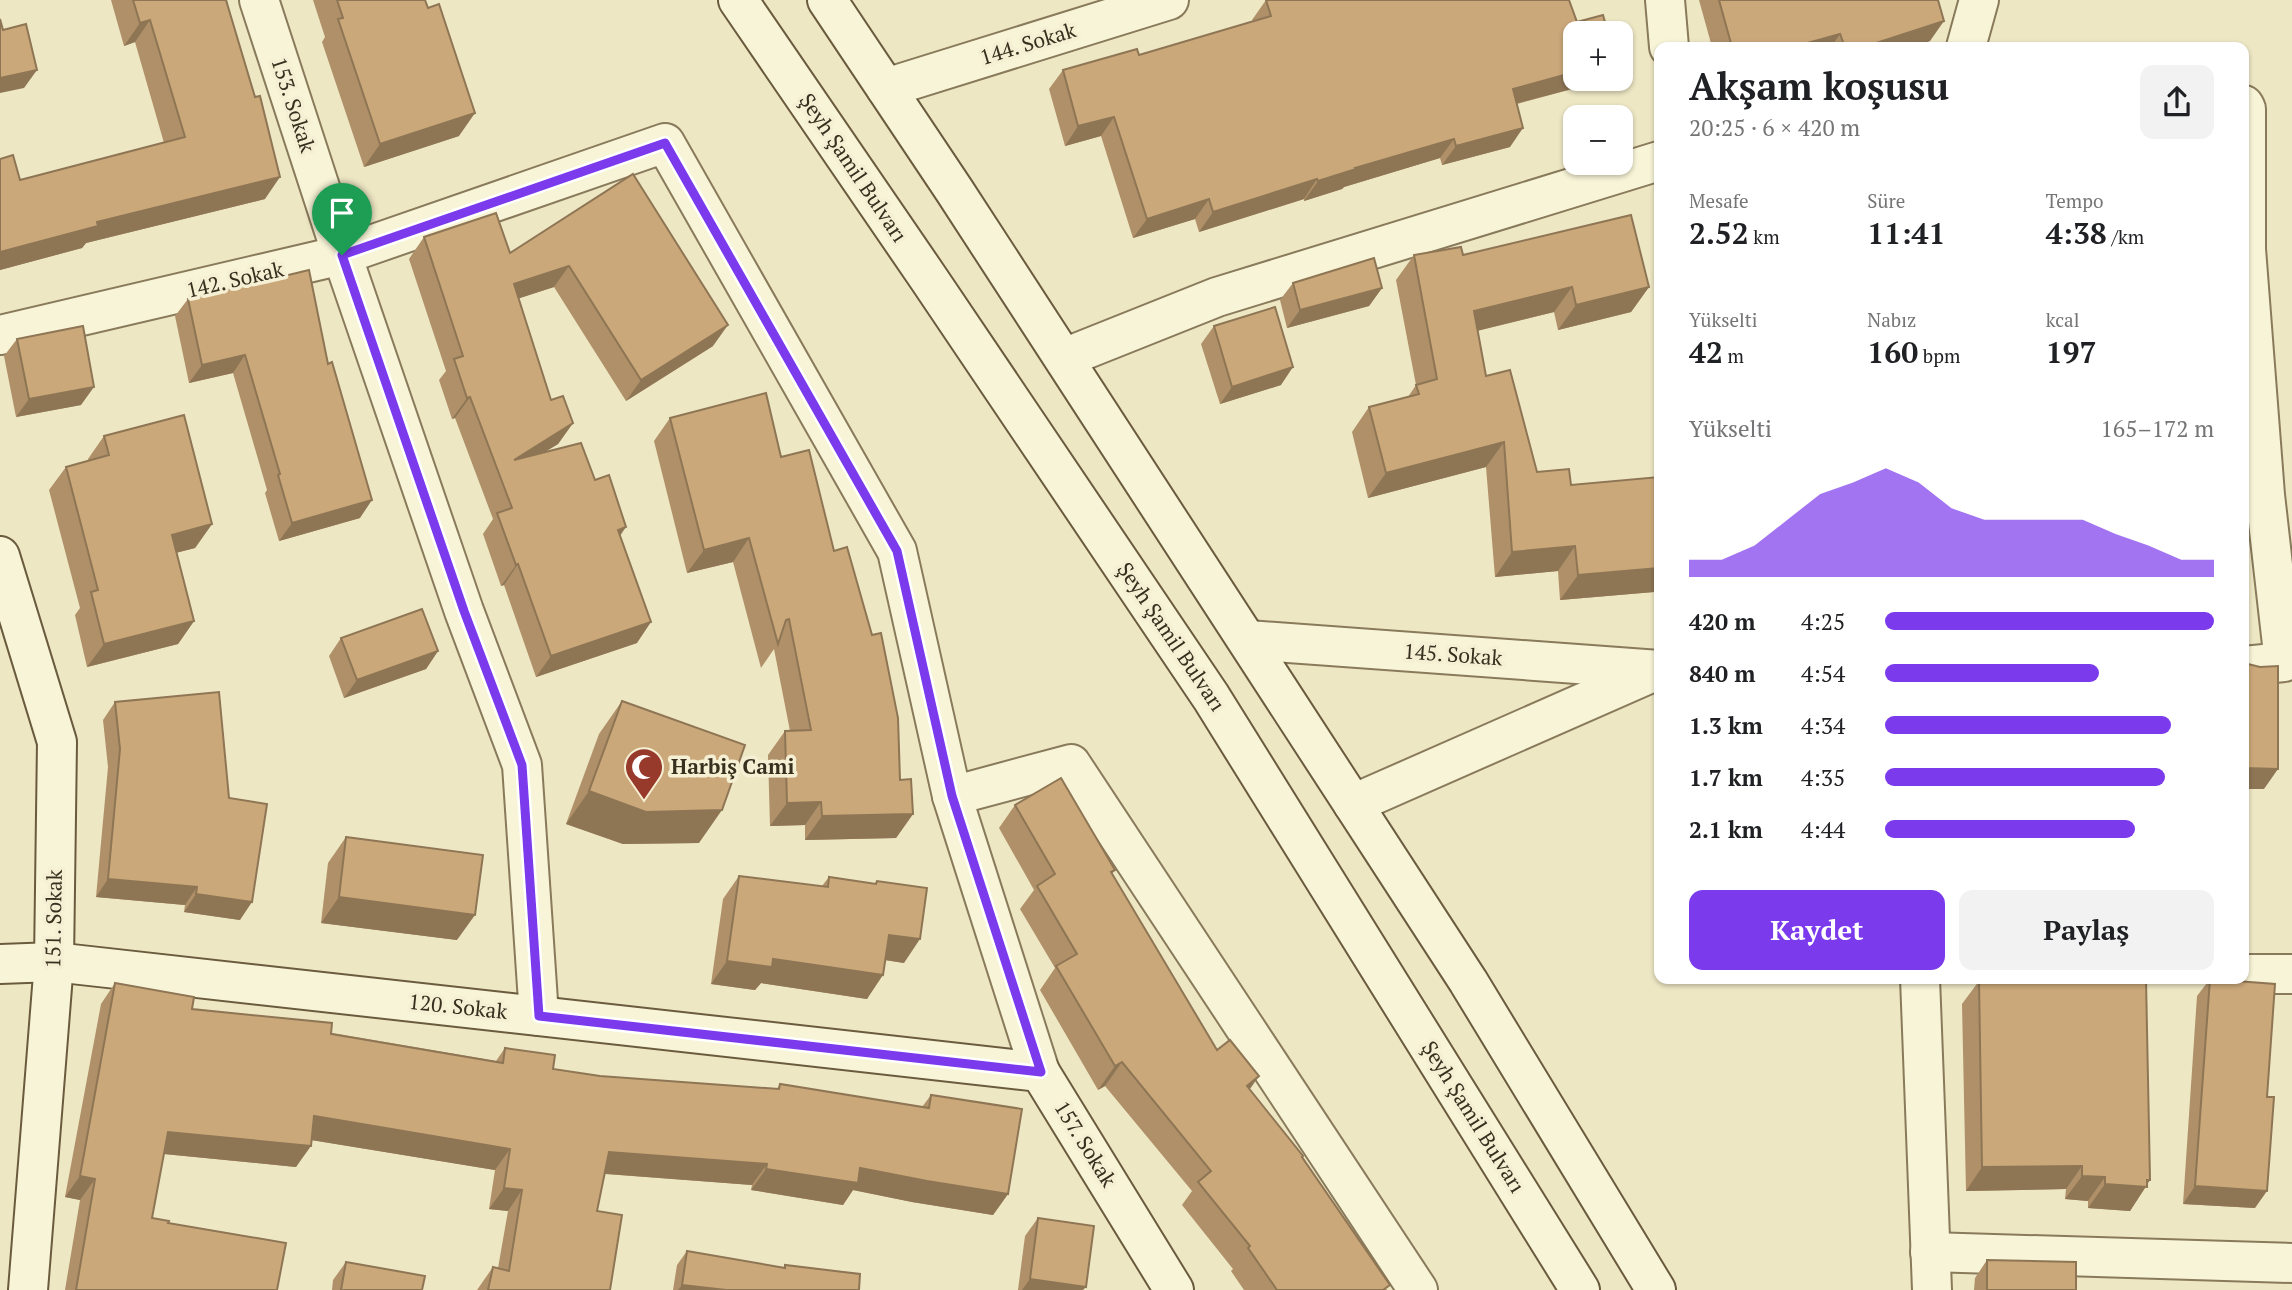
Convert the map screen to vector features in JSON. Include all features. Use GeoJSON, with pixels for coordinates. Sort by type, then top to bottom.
{"type":"FeatureCollection","features":[{"type":"Feature","properties":{"kind":"street","name":"153. Sokak"},"geometry":{"type":"LineString","coordinates":[[259,0],[342,255],[464,611],[522,765],[539,1016]]}},
{"type":"Feature","properties":{"kind":"street","name":"Şeyh Şamil Bulvarı"},"geometry":{"type":"LineString","coordinates":[[738,0],[1211,696],[1580,1290]]}},
{"type":"Feature","properties":{"kind":"street"},"geometry":{"type":"LineString","coordinates":[[827,0],[1064,358],[1468,981],[1656,1290]]}},
{"type":"Feature","properties":{"kind":"street","name":"144. Sokak"},"geometry":{"type":"LineString","coordinates":[[886,88],[1169,0]]}},
{"type":"Feature","properties":{"kind":"street"},"geometry":{"type":"LineString","coordinates":[[1665,0],[1669,42]]}},
{"type":"Feature","properties":{"kind":"street"},"geometry":{"type":"LineString","coordinates":[[1967,42],[1979,0]]}},
{"type":"Feature","properties":{"kind":"street","name":"142. Sokak"},"geometry":{"type":"LineString","coordinates":[[0,335],[342,255],[665,143]]}},
{"type":"Feature","properties":{"kind":"street","name":"157. Sokak"},"geometry":{"type":"LineString","coordinates":[[665,143],[897,551],[952,796],[1041,1072],[1171,1288]]}},
{"type":"Feature","properties":{"kind":"street"},"geometry":{"type":"LineString","coordinates":[[1064,358],[1217,297],[1654,163]]}},
{"type":"Feature","properties":{"kind":"street"},"geometry":{"type":"LineString","coordinates":[[2249,288],[2265,495],[2288,671],[2249,667]]}},
{"type":"Feature","properties":{"kind":"street","name":"151. Sokak"},"geometry":{"type":"LineString","coordinates":[[0,556],[57,742],[54,962],[27,1290]]}},
{"type":"Feature","properties":{"kind":"street","name":"145. Sokak"},"geometry":{"type":"LineString","coordinates":[[1248,640],[1654,670]]}},
{"type":"Feature","properties":{"kind":"street"},"geometry":{"type":"LineString","coordinates":[[1353,804],[1654,672]]}},
{"type":"Feature","properties":{"kind":"street"},"geometry":{"type":"LineString","coordinates":[[952,796],[1071,764],[1418,1290]]}},
{"type":"Feature","properties":{"kind":"street","name":"120. Sokak"},"geometry":{"type":"LineString","coordinates":[[0,964],[54,962],[1041,1072]]}},
{"type":"Feature","properties":{"kind":"street"},"geometry":{"type":"LineString","coordinates":[[2249,974],[2292,975]]}},
{"type":"Feature","properties":{"kind":"street"},"geometry":{"type":"LineString","coordinates":[[1920,984],[1932,1290]]}},
{"type":"Feature","properties":{"kind":"street"},"geometry":{"type":"LineString","coordinates":[[1930,1252],[2292,1263]]}},
{"type":"Feature","properties":{"kind":"building"},"geometry":{"type":"Polygon","coordinates":[[[133,0],[226,0],[255,97],[260,96],[280,177],[97,222],[98,226],[0,252],[0,159],[13,155],[20,180],[185,137],[150,20],[140,23],[133,0]]]}},
{"type":"Feature","properties":{"kind":"building"},"geometry":{"type":"Polygon","coordinates":[[[337,0],[425,0],[428,8],[439,4],[475,113],[380,144],[338,19],[343,18],[337,0]]]}},
{"type":"Feature","properties":{"kind":"building"},"geometry":{"type":"Polygon","coordinates":[[[1266,0],[1569,0],[1577,21],[1563,21],[1563,75],[1513,89],[1523,128],[1456,146],[1454,139],[1213,212],[1209,199],[1147,219],[1114,117],[1078,126],[1063,70],[1137,49],[1139,55],[1271,16],[1266,0]]]}},
{"type":"Feature","properties":{"kind":"building"},"geometry":{"type":"Polygon","coordinates":[[[1719,0],[1938,0],[1944,21],[1879,42],[1843,42],[1840,34],[1811,42],[1731,42],[1719,0]]]}},
{"type":"Feature","properties":{"kind":"building"},"geometry":{"type":"Polygon","coordinates":[[[1603,15],[1605,21],[1581,21],[1603,15]]]}},
{"type":"Feature","properties":{"kind":"building"},"geometry":{"type":"Polygon","coordinates":[[[0,19],[3,30],[26,24],[37,70],[0,78],[0,19]]]}},
{"type":"Feature","properties":{"kind":"building"},"geometry":{"type":"Polygon","coordinates":[[[633,174],[728,325],[641,380],[569,266],[514,284],[551,400],[563,396],[573,423],[514,460],[581,443],[595,480],[609,475],[626,527],[618,530],[651,622],[551,656],[497,513],[512,508],[454,359],[463,356],[424,237],[496,213],[510,253],[633,174]]]}},
{"type":"Feature","properties":{"kind":"building"},"geometry":{"type":"Polygon","coordinates":[[[1631,215],[1649,287],[1576,305],[1572,287],[1474,311],[1486,376],[1510,370],[1537,472],[1569,469],[1571,485],[1654,477],[1654,568],[1578,575],[1575,546],[1512,552],[1504,442],[1386,473],[1369,407],[1419,394],[1416,385],[1437,379],[1414,255],[1461,247],[1463,255],[1631,215]]]}},
{"type":"Feature","properties":{"kind":"building"},"geometry":{"type":"Polygon","coordinates":[[[1374,258],[1382,288],[1300,310],[1293,283],[1374,258]]]}},
{"type":"Feature","properties":{"kind":"building"},"geometry":{"type":"Polygon","coordinates":[[[309,270],[328,364],[332,362],[372,500],[292,523],[245,355],[202,365],[188,299],[309,270]]]}},
{"type":"Feature","properties":{"kind":"building"},"geometry":{"type":"Polygon","coordinates":[[[1275,307],[1293,367],[1232,387],[1214,326],[1275,307]]]}},
{"type":"Feature","properties":{"kind":"building"},"geometry":{"type":"Polygon","coordinates":[[[83,326],[94,387],[29,399],[17,339],[83,326]]]}},
{"type":"Feature","properties":{"kind":"building"},"geometry":{"type":"Polygon","coordinates":[[[766,393],[781,457],[809,450],[834,551],[847,547],[872,635],[881,633],[898,718],[900,780],[911,779],[913,814],[822,816],[821,802],[787,803],[785,731],[811,730],[789,619],[786,620],[778,644],[749,538],[704,550],[670,418],[766,393]]]}},
{"type":"Feature","properties":{"kind":"building"},"geometry":{"type":"Polygon","coordinates":[[[184,415],[212,524],[172,535],[194,621],[104,644],[91,592],[98,590],[66,467],[109,455],[104,436],[184,415]]]}},
{"type":"Feature","properties":{"kind":"building"},"geometry":{"type":"Polygon","coordinates":[[[422,609],[438,651],[357,680],[341,638],[422,609]]]}},
{"type":"Feature","properties":{"kind":"building"},"geometry":{"type":"Polygon","coordinates":[[[2249,664],[2278,666],[2278,769],[2249,768],[2249,664]]]}},
{"type":"Feature","properties":{"kind":"building"},"geometry":{"type":"Polygon","coordinates":[[[219,692],[229,798],[267,804],[252,902],[196,894],[197,887],[108,879],[120,749],[115,702],[219,692]]]}},
{"type":"Feature","properties":{"kind":"building"},"geometry":{"type":"Polygon","coordinates":[[[622,701],[745,745],[722,810],[646,812],[589,791],[622,701]]]}},
{"type":"Feature","properties":{"kind":"building"},"geometry":{"type":"Polygon","coordinates":[[[1061,778],[1115,870],[1111,872],[1217,1050],[1230,1040],[1259,1076],[1247,1086],[1303,1156],[1390,1285],[1383,1290],[1277,1290],[1248,1248],[1250,1246],[1198,1182],[1211,1171],[1122,1062],[1115,1066],[1056,966],[1077,954],[1037,886],[1055,874],[1015,805],[1061,778]]]}},
{"type":"Feature","properties":{"kind":"building"},"geometry":{"type":"Polygon","coordinates":[[[346,837],[483,855],[475,915],[339,897],[346,837]]]}},
{"type":"Feature","properties":{"kind":"building"},"geometry":{"type":"Polygon","coordinates":[[[739,876],[828,887],[829,877],[927,888],[920,939],[889,935],[883,975],[773,959],[772,967],[727,961],[739,876]]]}},
{"type":"Feature","properties":{"kind":"building"},"geometry":{"type":"Polygon","coordinates":[[[115,983],[194,997],[192,1009],[332,1023],[331,1034],[503,1063],[505,1048],[555,1055],[553,1069],[600,1076],[779,1089],[780,1084],[929,1108],[931,1095],[1022,1109],[1008,1194],[860,1168],[858,1183],[766,1169],[767,1164],[609,1152],[597,1211],[622,1215],[610,1290],[488,1290],[493,1267],[509,1271],[522,1190],[504,1188],[510,1149],[314,1116],[311,1146],[168,1132],[152,1218],[286,1243],[277,1290],[76,1290],[95,1179],[80,1176],[115,983]]]}},
{"type":"Feature","properties":{"kind":"building"},"geometry":{"type":"Polygon","coordinates":[[[1979,984],[2146,984],[2150,1180],[2147,1180],[2147,1187],[2105,1184],[2105,1177],[2082,1176],[2082,1166],[1982,1167],[1979,984]]]}},
{"type":"Feature","properties":{"kind":"building"},"geometry":{"type":"Polygon","coordinates":[[[2210,984],[2275,984],[2267,1097],[2274,1097],[2267,1191],[2195,1186],[2210,984]]]}},
{"type":"Feature","properties":{"kind":"building"},"geometry":{"type":"Polygon","coordinates":[[[1038,1218],[1094,1226],[1086,1287],[1030,1279],[1038,1218]]]}},
{"type":"Feature","properties":{"kind":"building"},"geometry":{"type":"Polygon","coordinates":[[[687,1251],[785,1268],[785,1265],[860,1274],[859,1290],[726,1290],[682,1285],[687,1251]]]}},
{"type":"Feature","properties":{"kind":"building"},"geometry":{"type":"Polygon","coordinates":[[[1987,1260],[2076,1262],[2076,1290],[1987,1290],[1987,1260]]]}},
{"type":"Feature","properties":{"kind":"building"},"geometry":{"type":"Polygon","coordinates":[[[346,1262],[425,1276],[422,1290],[341,1290],[346,1262]]]}},
{"type":"Feature","properties":{"kind":"place","name":"Harbiş Cami"},"geometry":{"type":"Point","coordinates":[644,801]}},
{"type":"Feature","properties":{"kind":"route"},"geometry":{"type":"LineString","coordinates":[[665,143],[897,551],[952,796],[1041,1072],[539,1016],[522,765],[464,611],[342,255],[665,143]]}}]}
